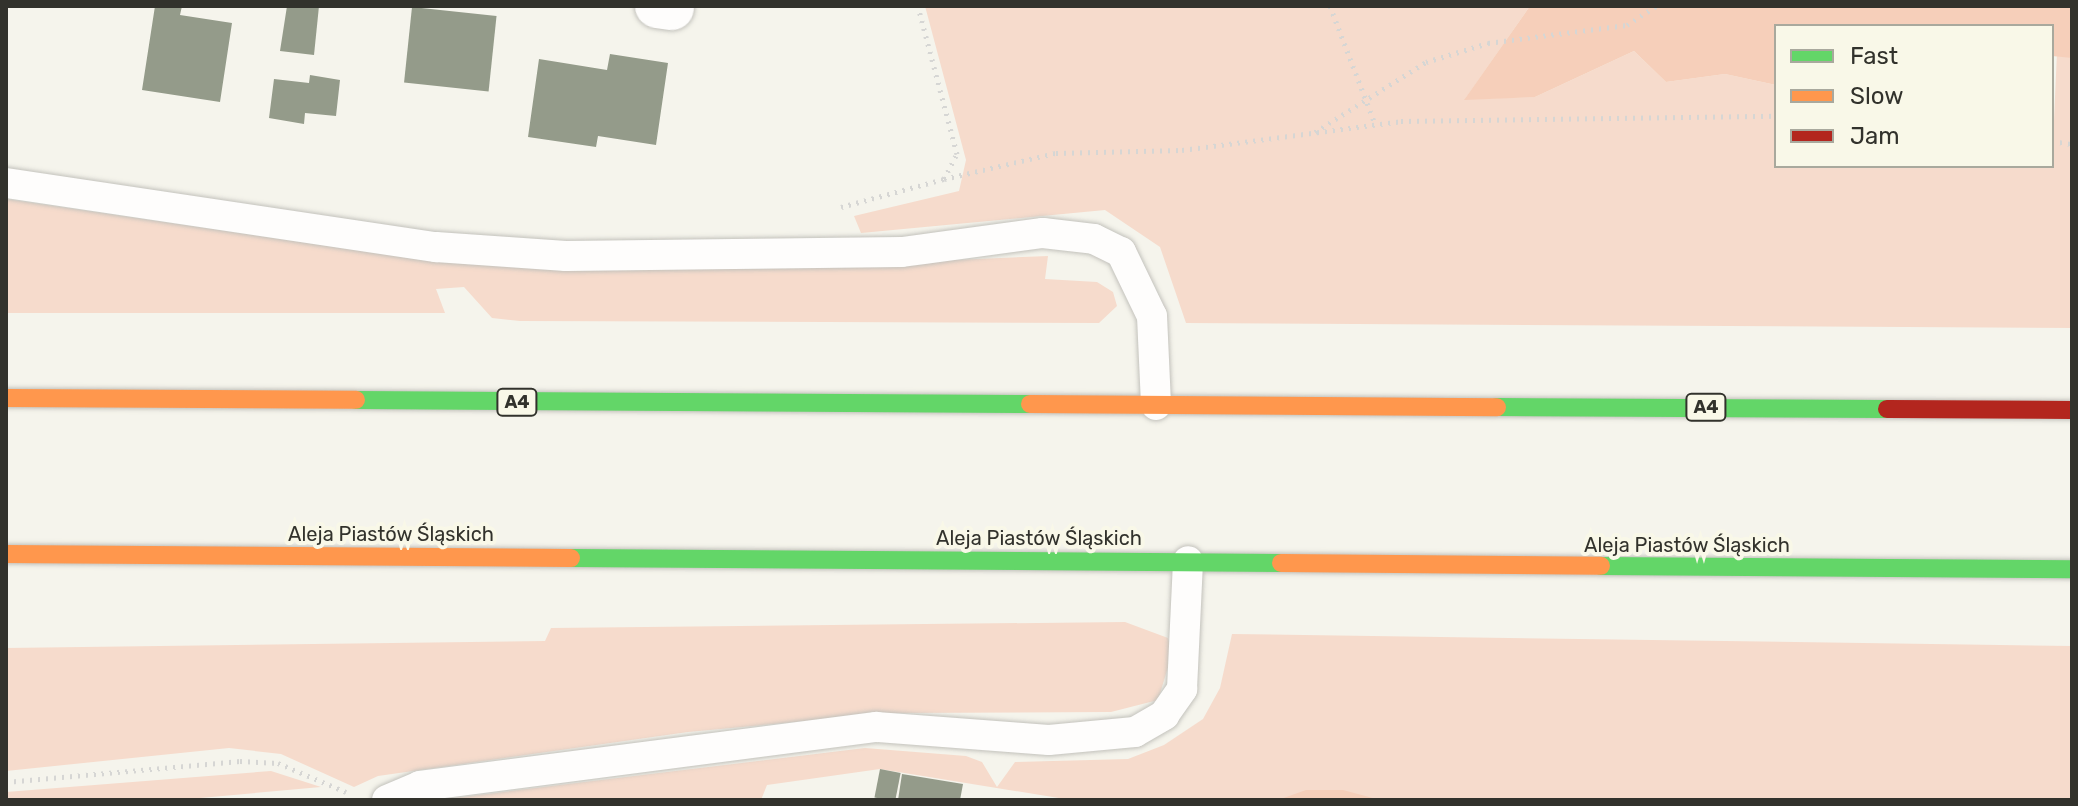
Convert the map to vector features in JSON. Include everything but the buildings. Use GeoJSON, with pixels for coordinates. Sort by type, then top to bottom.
{"type":"FeatureCollection","features":[{"type":"Feature","properties":{"kind":"highway","name":"A4"},"geometry":{"type":"LineString","coordinates":[[6,398],[2072,410]]}},
{"type":"Feature","properties":{"kind":"highway","name":"Aleja Piastów Śląskich"},"geometry":{"type":"LineString","coordinates":[[6,554],[2072,569]]}},
{"type":"Feature","properties":{"kind":"lane"},"geometry":{"type":"LineString","coordinates":[[6,183],[436,247],[566,256],[902,252],[1043,233],[1094,239],[1121,252],[1138,279],[1152,316],[1156,405]]}},
{"type":"Feature","properties":{"kind":"lane"},"geometry":{"type":"LineString","coordinates":[[387,800],[420,786],[876,727],[1049,740],[1135,732],[1164,715],[1182,689],[1188,561]]}},
{"type":"Feature","properties":{"kind":"path"},"geometry":{"type":"LineString","coordinates":[[918,6],[957,154],[944,179]]}},
{"type":"Feature","properties":{"kind":"path"},"geometry":{"type":"LineString","coordinates":[[1330,6],[1375,124]]}},
{"type":"Feature","properties":{"kind":"path"},"geometry":{"type":"LineString","coordinates":[[1315,132],[1365,97],[1438,58],[1488,43],[1627,25],[1656,6]]}},
{"type":"Feature","properties":{"kind":"path"},"geometry":{"type":"LineString","coordinates":[[834,209],[1056,153],[1182,150],[1375,124],[1774,116]]}},
{"type":"Feature","properties":{"kind":"path"},"geometry":{"type":"LineString","coordinates":[[6,782],[240,761],[290,767],[359,800]]}},
{"type":"Feature","properties":{"kind":"shaded area"},"geometry":{"type":"Polygon","coordinates":[[[925,6],[1530,6],[1465,99],[1535,97],[1634,51],[1666,82],[1725,74],[1774,85],[1774,168],[2054,168],[2057,52],[2072,58],[2072,328],[1186,323],[1160,247],[1105,210],[861,233],[854,216],[959,191],[966,160],[925,6]]]}},
{"type":"Feature","properties":{"kind":"shaded area"},"geometry":{"type":"Polygon","coordinates":[[[1530,6],[2072,6],[2072,58],[2054,56],[2054,24],[1774,24],[1774,85],[1725,74],[1666,82],[1634,51],[1535,97],[1464,100],[1530,6]]]}},
{"type":"Feature","properties":{"kind":"shaded area"},"geometry":{"type":"Polygon","coordinates":[[[6,199],[438,262],[744,269],[1048,256],[1045,279],[1097,282],[1113,292],[1117,306],[1099,323],[520,321],[492,318],[464,287],[436,289],[445,313],[6,313],[6,199]]]}},
{"type":"Feature","properties":{"kind":"shaded area"},"geometry":{"type":"Polygon","coordinates":[[[1125,622],[1168,638],[1172,654],[1158,700],[1111,712],[891,713],[688,732],[378,776],[354,787],[281,754],[229,748],[6,771],[6,648],[545,641],[551,628],[1125,622]]]}},
{"type":"Feature","properties":{"kind":"shaded area"},"geometry":{"type":"Polygon","coordinates":[[[1232,634],[2072,646],[2072,800],[1071,800],[880,769],[767,785],[761,800],[437,800],[865,748],[966,756],[982,762],[997,787],[1015,762],[1128,759],[1164,745],[1203,719],[1220,688],[1232,634]]]}},
{"type":"Feature","properties":{"kind":"shaded area"},"geometry":{"type":"Polygon","coordinates":[[[271,771],[321,787],[178,800],[6,800],[6,792],[271,771]]]}},
{"type":"Feature","properties":{"kind":"shaded area"},"geometry":{"type":"Polygon","coordinates":[[[1306,790],[1343,790],[1380,800],[1278,800],[1306,790]]]}},
{"type":"Feature","properties":{"kind":"traffic: fast"},"geometry":{"type":"LineString","coordinates":[[356,400],[1030,404]]}},
{"type":"Feature","properties":{"kind":"traffic: fast"},"geometry":{"type":"LineString","coordinates":[[1497,407],[1887,409]]}},
{"type":"Feature","properties":{"kind":"traffic: fast"},"geometry":{"type":"LineString","coordinates":[[571,558],[1281,563]]}},
{"type":"Feature","properties":{"kind":"traffic: fast"},"geometry":{"type":"LineString","coordinates":[[1601,566],[2072,569]]}},
{"type":"Feature","properties":{"kind":"traffic: slow"},"geometry":{"type":"LineString","coordinates":[[6,398],[356,400]]}},
{"type":"Feature","properties":{"kind":"traffic: slow"},"geometry":{"type":"LineString","coordinates":[[1030,404],[1497,407]]}},
{"type":"Feature","properties":{"kind":"traffic: slow"},"geometry":{"type":"LineString","coordinates":[[6,554],[571,558]]}},
{"type":"Feature","properties":{"kind":"traffic: slow"},"geometry":{"type":"LineString","coordinates":[[1281,563],[1601,566]]}},
{"type":"Feature","properties":{"kind":"traffic: jam"},"geometry":{"type":"LineString","coordinates":[[1887,409],[2072,410]]}}]}
